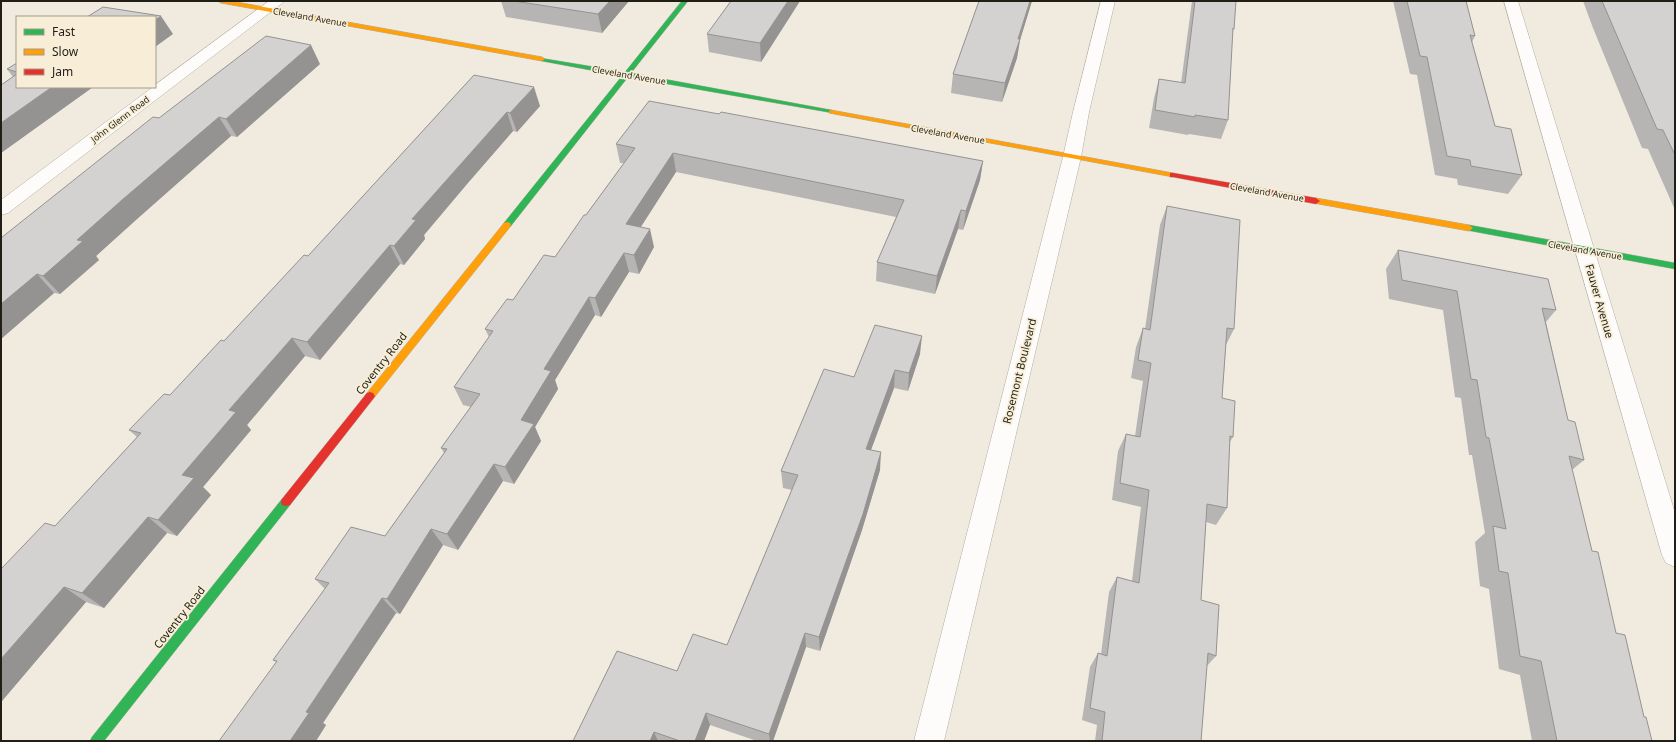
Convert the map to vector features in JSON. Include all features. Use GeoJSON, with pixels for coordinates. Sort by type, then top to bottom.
{"type":"FeatureCollection","features":[{"type":"Feature","properties":{"kind":"street","name":"Cleveland Avenue"},"geometry":{"type":"LineString","coordinates":[[221,1],[272,5],[626,74],[1072,157],[1675,266]]}},
{"type":"Feature","properties":{"kind":"street","name":"Coventry Road"},"geometry":{"type":"LineString","coordinates":[[96,741],[685,1]]}},
{"type":"Feature","properties":{"kind":"street","name":"Rosemont Boulevard"},"geometry":{"type":"LineString","coordinates":[[929,741],[972,573],[999,451],[1072,157],[1108,1]]}},
{"type":"Feature","properties":{"kind":"street","name":"Fauver Avenue"},"geometry":{"type":"LineString","coordinates":[[1511,1],[1675,555]]}},
{"type":"Feature","properties":{"kind":"street","name":"John Glenn Road"},"geometry":{"type":"LineString","coordinates":[[1,209],[272,5]]}},
{"type":"Feature","properties":{"kind":"building"},"geometry":{"type":"Polygon","coordinates":[[[514,1],[610,1],[598,14],[514,1]]]}},
{"type":"Feature","properties":{"kind":"building"},"geometry":{"type":"Polygon","coordinates":[[[731,1],[788,1],[760,43],[707,34],[731,1]]]}},
{"type":"Feature","properties":{"kind":"building"},"geometry":{"type":"Polygon","coordinates":[[[979,1],[1030,1],[1018,39],[1020,39],[1005,83],[953,74],[979,1]]]}},
{"type":"Feature","properties":{"kind":"building"},"geometry":{"type":"Polygon","coordinates":[[[1195,1],[1236,1],[1228,120],[1195,115],[1195,117],[1155,110],[1159,79],[1185,83],[1195,1]]]}},
{"type":"Feature","properties":{"kind":"building"},"geometry":{"type":"Polygon","coordinates":[[[1407,1],[1466,1],[1475,36],[1470,35],[1495,126],[1511,129],[1522,175],[1471,166],[1470,160],[1447,156],[1427,57],[1420,56],[1407,1]]]}},
{"type":"Feature","properties":{"kind":"building"},"geometry":{"type":"Polygon","coordinates":[[[1602,1],[1675,1],[1675,155],[1663,130],[1657,129],[1602,1]]]}},
{"type":"Feature","properties":{"kind":"building"},"geometry":{"type":"Polygon","coordinates":[[[103,7],[161,16],[156,19],[156,16],[89,16],[103,7]]]}},
{"type":"Feature","properties":{"kind":"building"},"geometry":{"type":"Polygon","coordinates":[[[266,36],[311,45],[226,119],[219,117],[122,200],[77,240],[83,241],[43,276],[37,274],[1,304],[1,238],[153,117],[159,118],[266,36]]]}},
{"type":"Feature","properties":{"kind":"building"},"geometry":{"type":"Polygon","coordinates":[[[16,64],[16,72],[7,69],[16,64]]]}},
{"type":"Feature","properties":{"kind":"building"},"geometry":{"type":"Polygon","coordinates":[[[16,75],[16,88],[51,88],[1,123],[1,85],[16,75]]]}},
{"type":"Feature","properties":{"kind":"building"},"geometry":{"type":"Polygon","coordinates":[[[474,75],[534,87],[510,113],[507,112],[412,219],[416,220],[394,246],[390,245],[307,342],[292,338],[229,410],[236,412],[182,475],[194,478],[158,520],[148,517],[82,593],[64,587],[1,659],[1,569],[45,523],[55,526],[141,433],[129,430],[164,394],[170,395],[221,340],[224,341],[304,255],[308,256],[474,75]]]}},
{"type":"Feature","properties":{"kind":"building"},"geometry":{"type":"Polygon","coordinates":[[[649,101],[719,114],[721,112],[983,161],[966,211],[961,210],[937,276],[877,262],[904,200],[673,153],[626,224],[650,229],[634,255],[624,253],[595,298],[589,297],[544,369],[551,371],[521,420],[534,424],[505,467],[494,464],[447,534],[431,529],[387,599],[382,598],[306,712],[309,713],[290,741],[219,741],[277,661],[273,660],[329,583],[315,579],[351,527],[385,536],[447,449],[441,448],[480,394],[454,387],[493,331],[485,329],[507,299],[513,300],[544,255],[555,257],[584,215],[586,215],[635,148],[616,144],[649,101]]]}},
{"type":"Feature","properties":{"kind":"building"},"geometry":{"type":"Polygon","coordinates":[[[1167,206],[1240,220],[1234,329],[1227,328],[1222,398],[1235,401],[1233,437],[1230,436],[1227,508],[1207,504],[1201,600],[1219,605],[1216,656],[1208,653],[1201,741],[1102,741],[1105,712],[1090,708],[1098,653],[1107,656],[1117,577],[1139,583],[1149,490],[1120,483],[1126,434],[1140,437],[1151,363],[1138,360],[1143,328],[1150,330],[1167,206]]]}},
{"type":"Feature","properties":{"kind":"building"},"geometry":{"type":"Polygon","coordinates":[[[1398,250],[1548,279],[1556,310],[1542,308],[1568,420],[1575,422],[1584,460],[1569,456],[1592,551],[1598,552],[1616,633],[1625,635],[1644,717],[1646,717],[1652,741],[1557,741],[1541,661],[1520,656],[1508,573],[1499,571],[1493,526],[1506,529],[1489,438],[1486,437],[1477,380],[1471,379],[1457,291],[1402,280],[1398,250]]]}},
{"type":"Feature","properties":{"kind":"building"},"geometry":{"type":"Polygon","coordinates":[[[875,325],[922,336],[909,373],[895,370],[866,449],[881,452],[863,514],[819,637],[805,633],[769,734],[706,713],[695,741],[680,741],[654,732],[650,741],[573,741],[617,651],[677,671],[693,634],[727,645],[798,475],[781,471],[824,369],[854,377],[875,325]]]}},
{"type":"Feature","properties":{"kind":"traffic: fast"},"geometry":{"type":"LineString","coordinates":[[507,225],[685,1]]}},
{"type":"Feature","properties":{"kind":"traffic: fast"},"geometry":{"type":"LineString","coordinates":[[542,59],[831,112]]}},
{"type":"Feature","properties":{"kind":"traffic: fast"},"geometry":{"type":"LineString","coordinates":[[1469,228],[1675,266]]}},
{"type":"Feature","properties":{"kind":"traffic: fast"},"geometry":{"type":"LineString","coordinates":[[96,741],[286,502]]}},
{"type":"Feature","properties":{"kind":"traffic: slow"},"geometry":{"type":"LineString","coordinates":[[221,1],[542,59]]}},
{"type":"Feature","properties":{"kind":"traffic: slow"},"geometry":{"type":"LineString","coordinates":[[831,112],[1173,175]]}},
{"type":"Feature","properties":{"kind":"traffic: slow"},"geometry":{"type":"LineString","coordinates":[[1316,201],[1469,228]]}},
{"type":"Feature","properties":{"kind":"traffic: slow"},"geometry":{"type":"LineString","coordinates":[[370,396],[507,225]]}},
{"type":"Feature","properties":{"kind":"traffic: jam"},"geometry":{"type":"LineString","coordinates":[[1173,175],[1316,201]]}},
{"type":"Feature","properties":{"kind":"traffic: jam"},"geometry":{"type":"LineString","coordinates":[[286,502],[370,396]]}}]}
